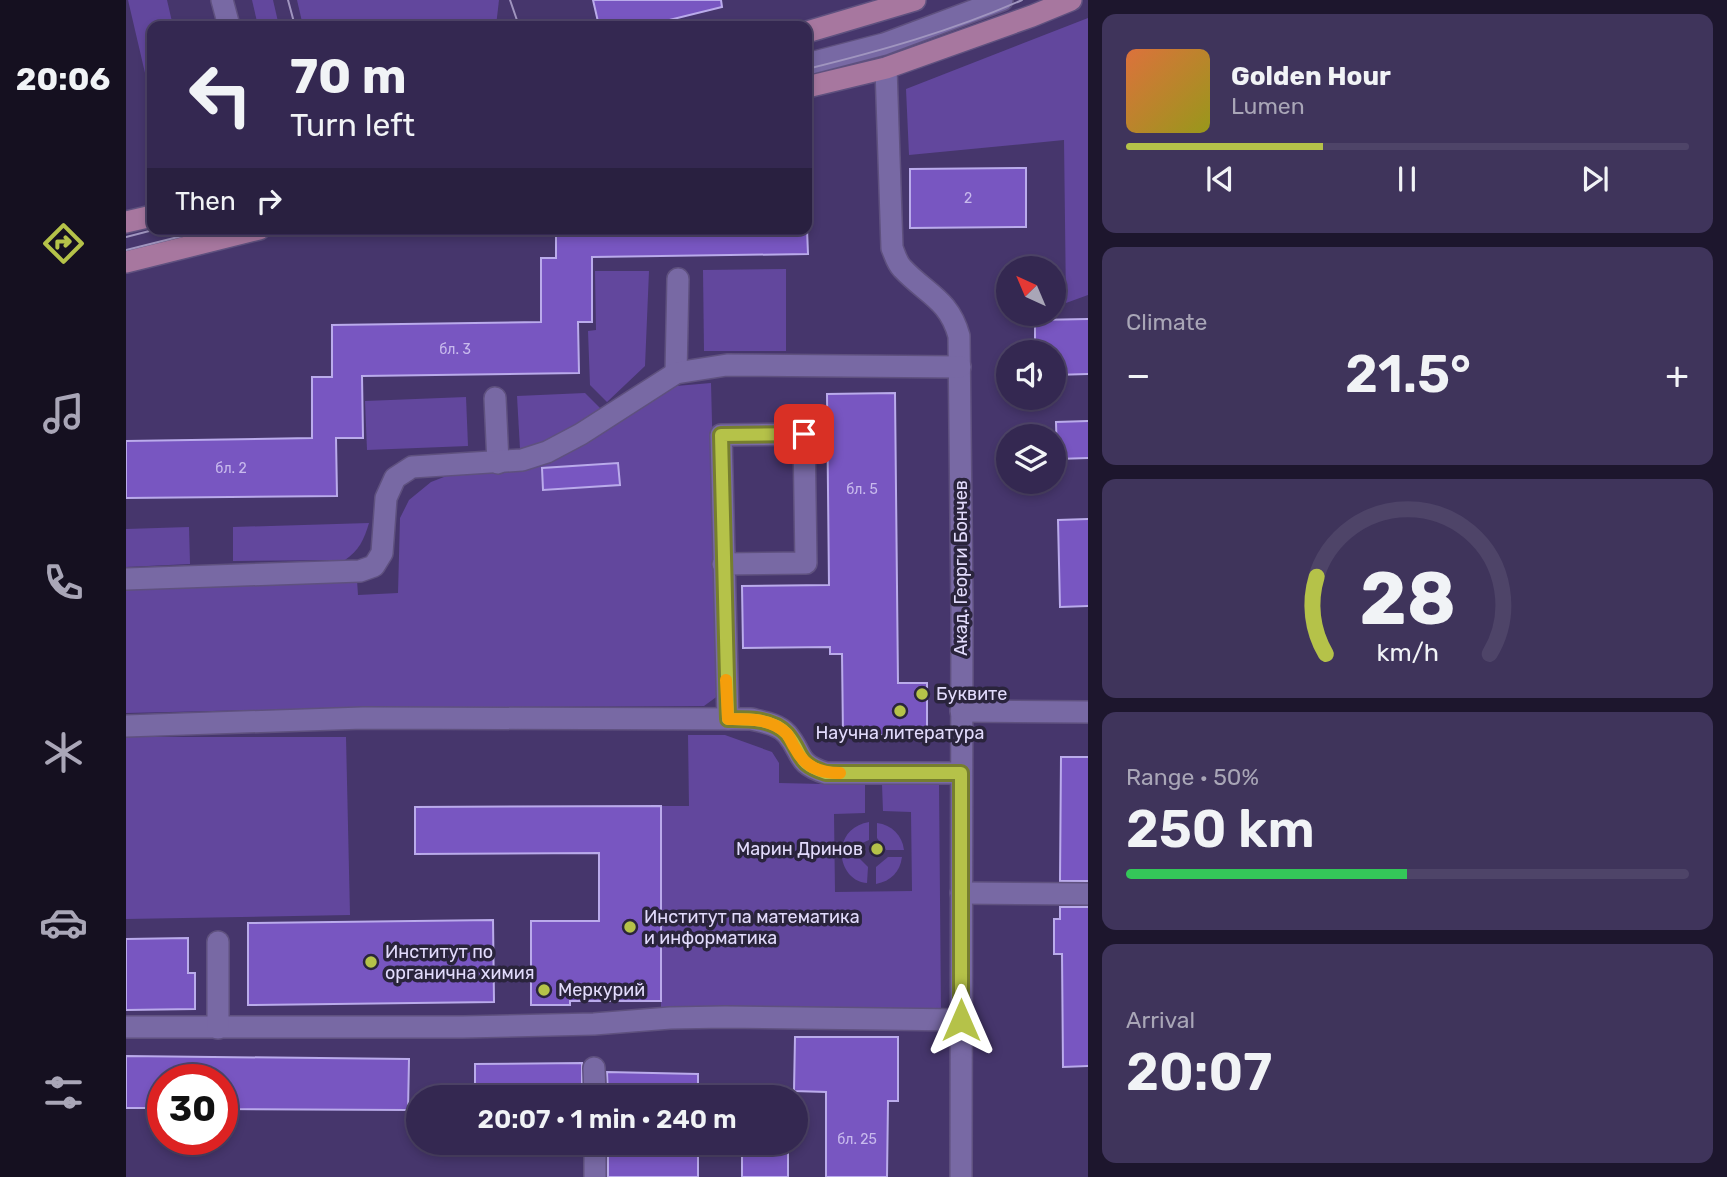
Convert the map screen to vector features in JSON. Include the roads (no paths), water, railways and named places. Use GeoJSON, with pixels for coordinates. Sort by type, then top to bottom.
{"type":"FeatureCollection","features":[{"type":"Feature","properties":{"kind":"main road"},"geometry":{"type":"LineString","coordinates":[[812,30],[890,4],[915,0]]}},
{"type":"Feature","properties":{"kind":"main road"},"geometry":{"type":"LineString","coordinates":[[812,86],[886,68],[1072,0]]}},
{"type":"Feature","properties":{"kind":"main road"},"geometry":{"type":"LineString","coordinates":[[126,222],[147,217]]}},
{"type":"Feature","properties":{"kind":"main road"},"geometry":{"type":"LineString","coordinates":[[126,262],[235,235]]}},
{"type":"Feature","properties":{"kind":"street"},"geometry":{"type":"LineString","coordinates":[[222,0],[228,21]]}},
{"type":"Feature","properties":{"kind":"street"},"geometry":{"type":"LineString","coordinates":[[812,63],[884,44],[1002,0]]}},
{"type":"Feature","properties":{"kind":"street","name":"Акад. Георги Бончев"},"geometry":{"type":"LineString","coordinates":[[886,68],[892,248],[900,266],[942,303],[954,318],[959,336],[961,1177]]}},
{"type":"Feature","properties":{"kind":"street"},"geometry":{"type":"LineString","coordinates":[[676,373],[678,279]]}},
{"type":"Feature","properties":{"kind":"street"},"geometry":{"type":"LineString","coordinates":[[126,579],[360,571],[374,566],[382,553],[386,498],[395,478],[412,467],[498,463],[522,460],[547,452],[676,373],[727,365],[960,367]]}},
{"type":"Feature","properties":{"kind":"street"},"geometry":{"type":"LineString","coordinates":[[495,398],[498,463]]}},
{"type":"Feature","properties":{"kind":"street"},"geometry":{"type":"LineString","coordinates":[[723,564],[806,563],[804,434],[721,435],[723,564],[728,719]]}},
{"type":"Feature","properties":{"kind":"street"},"geometry":{"type":"LineString","coordinates":[[961,711],[1088,712]]}},
{"type":"Feature","properties":{"kind":"street"},"geometry":{"type":"LineString","coordinates":[[126,726],[363,718],[751,719],[771,724],[787,734],[800,758],[811,768],[826,773],[961,773]]}},
{"type":"Feature","properties":{"kind":"street"},"geometry":{"type":"LineString","coordinates":[[961,893],[1088,894]]}},
{"type":"Feature","properties":{"kind":"street"},"geometry":{"type":"LineString","coordinates":[[218,942],[218,1028]]}},
{"type":"Feature","properties":{"kind":"street"},"geometry":{"type":"LineString","coordinates":[[126,1027],[594,1024],[725,1017],[961,1020]]}},
{"type":"Feature","properties":{"kind":"street"},"geometry":{"type":"LineString","coordinates":[[594,1068],[594,1085]]}},
{"type":"Feature","properties":{"kind":"street"},"geometry":{"type":"LineString","coordinates":[[595,1155],[595,1177]]}},
{"type":"Feature","properties":{"kind":"tram line"},"geometry":{"type":"LineString","coordinates":[[288,0],[294,21]]}},
{"type":"Feature","properties":{"kind":"tram line"},"geometry":{"type":"LineString","coordinates":[[510,0],[517,21]]}},
{"type":"Feature","properties":{"kind":"tram line"},"geometry":{"type":"LineString","coordinates":[[812,68],[916,39],[1022,0]]}},
{"type":"Feature","properties":{"kind":"tram line"},"geometry":{"type":"LineString","coordinates":[[126,237],[147,232]]}},
{"type":"Feature","properties":{"kind":"tram line"},"geometry":{"type":"LineString","coordinates":[[126,250],[186,235]]}},
{"type":"Feature","properties":{"kind":"place","name":"Буквите"},"geometry":{"type":"Point","coordinates":[922,694]}},
{"type":"Feature","properties":{"kind":"place","name":"Научна литература"},"geometry":{"type":"Point","coordinates":[900,711]}},
{"type":"Feature","properties":{"kind":"place","name":"Марин Дринов"},"geometry":{"type":"Point","coordinates":[877,849]}},
{"type":"Feature","properties":{"kind":"place","name":"Институт па математика и информатика"},"geometry":{"type":"Point","coordinates":[630,927]}},
{"type":"Feature","properties":{"kind":"place","name":"Институт по органична химия"},"geometry":{"type":"Point","coordinates":[371,962]}},
{"type":"Feature","properties":{"kind":"place","name":"Меркурий"},"geometry":{"type":"Point","coordinates":[544,990]}}]}
